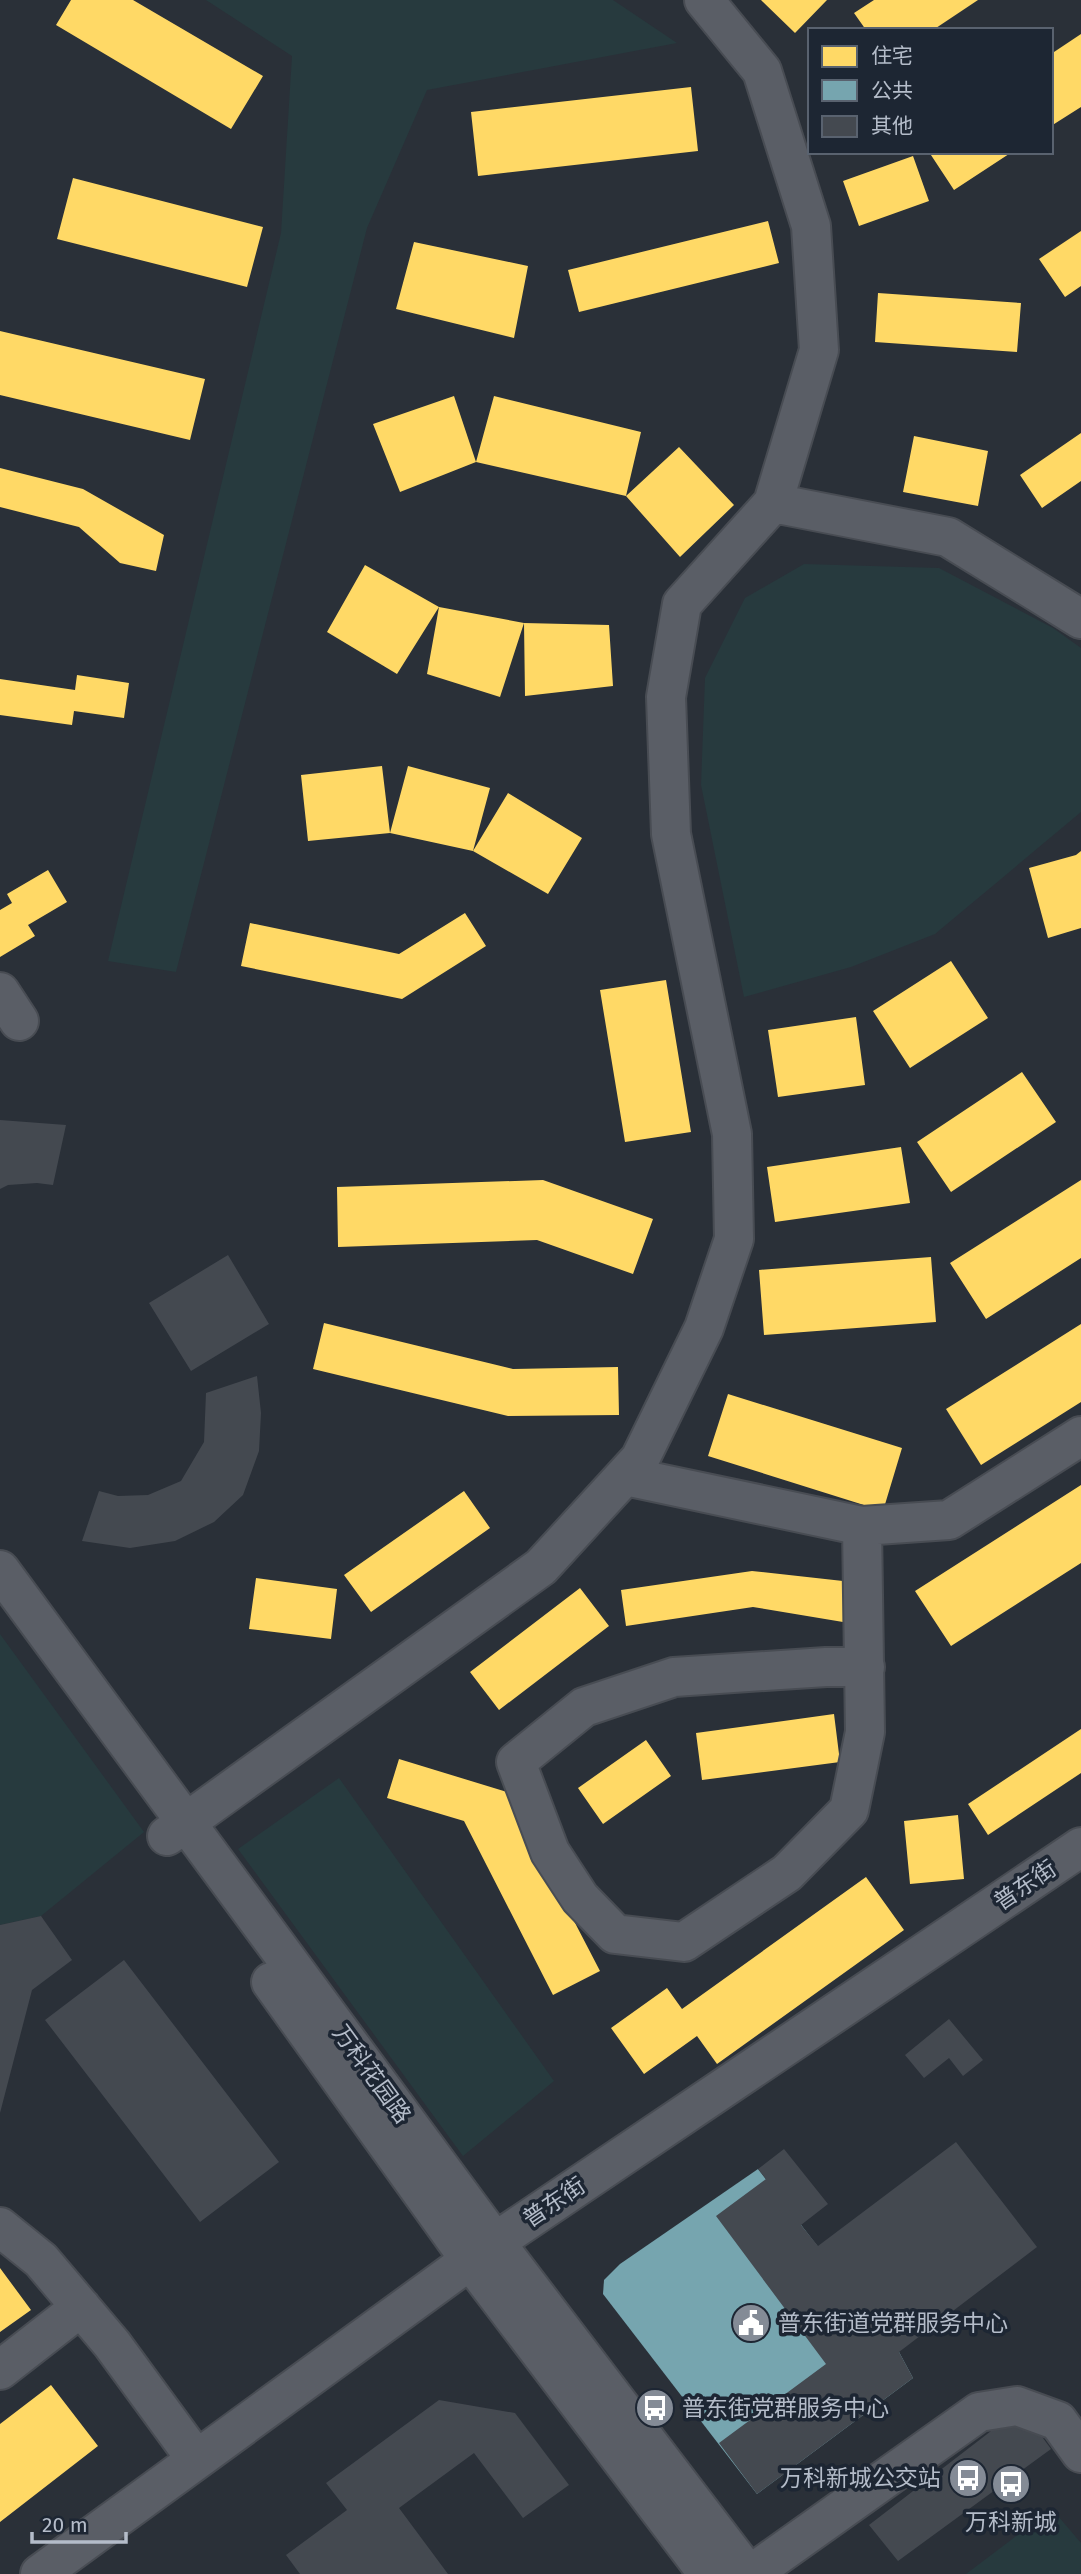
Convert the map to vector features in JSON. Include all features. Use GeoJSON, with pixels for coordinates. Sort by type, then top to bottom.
{"type":"FeatureCollection","features":[{"type":"Feature","properties":{"kind":"street"},"geometry":{"type":"LineString","coordinates":[[178,1830],[541,1567],[640,1459],[704,1328],[734,1239],[732,1134],[671,834],[666,697],[682,604],[774,503],[819,351],[811,226],[762,71],[704,0]]}},
{"type":"Feature","properties":{"kind":"street"},"geometry":{"type":"LineString","coordinates":[[774,503],[948,537],[1078,614]]}},
{"type":"Feature","properties":{"kind":"street"},"geometry":{"type":"LineString","coordinates":[[625,1476],[862,1526],[949,1520],[1081,1436]]}},
{"type":"Feature","properties":{"kind":"street"},"geometry":{"type":"LineString","coordinates":[[862,1526],[864,1667],[864,1732],[849,1810],[788,1873],[684,1942],[615,1934],[579,1898],[550,1852],[516,1762],[584,1707],[674,1677],[864,1667]]}},
{"type":"Feature","properties":{"kind":"street","name":"万科花园路"},"geometry":{"type":"LineString","coordinates":[[0,1570],[178,1830],[482,2251],[708,2574]]}},
{"type":"Feature","properties":{"kind":"street","name":"万科花园路"},"geometry":{"type":"LineString","coordinates":[[0,1614],[178,1830]]}},
{"type":"Feature","properties":{"kind":"street","name":"普东街"},"geometry":{"type":"LineString","coordinates":[[40,2574],[482,2251],[1081,1847]]}},
{"type":"Feature","properties":{"kind":"street"},"geometry":{"type":"LineString","coordinates":[[0,2227],[41,2260],[81,2307],[112,2344],[197,2459]]}},
{"type":"Feature","properties":{"kind":"street","name":"万科花园路"},"geometry":{"type":"LineString","coordinates":[[482,2251],[749,2574]]}},
{"type":"Feature","properties":{"kind":"street"},"geometry":{"type":"LineString","coordinates":[[0,2370],[81,2307]]}},
{"type":"Feature","properties":{"kind":"street"},"geometry":{"type":"LineString","coordinates":[[749,2574],[979,2412],[1017,2406],[1058,2421],[1081,2453]]}},
{"type":"Feature","properties":{"kind":"green space"},"geometry":{"type":"Polygon","coordinates":[[[206,0],[613,0],[677,43],[427,90],[367,228],[176,972],[108,961],[281,233],[292,56],[206,0]]]}},
{"type":"Feature","properties":{"kind":"green space"},"geometry":{"type":"Polygon","coordinates":[[[804,564],[939,568],[1053,628],[1081,648],[1081,812],[935,934],[851,967],[744,997],[701,785],[705,678],[745,598],[804,564]]]}},
{"type":"Feature","properties":{"kind":"green space"},"geometry":{"type":"Polygon","coordinates":[[[0,1634],[144,1832],[41,1916],[0,1925],[0,1634]]]}},
{"type":"Feature","properties":{"kind":"green space"},"geometry":{"type":"Polygon","coordinates":[[[339,1778],[554,2081],[463,2156],[238,1849],[339,1778]]]}},
{"type":"Feature","properties":{"kind":"green space"},"geometry":{"type":"Polygon","coordinates":[[[1052,2509],[1081,2543],[1081,2574],[966,2574],[1052,2509]]]}},
{"type":"Feature","properties":{"kind":"building: 住宅"},"geometry":{"type":"Polygon","coordinates":[[[71,0],[133,0],[263,76],[231,129],[56,25],[71,0]]]}},
{"type":"Feature","properties":{"kind":"building: 住宅"},"geometry":{"type":"Polygon","coordinates":[[[761,0],[827,0],[795,33],[761,0]]]}},
{"type":"Feature","properties":{"kind":"building: 住宅"},"geometry":{"type":"Polygon","coordinates":[[[874,0],[978,0],[936,28],[865,28],[854,13],[874,0]]]}},
{"type":"Feature","properties":{"kind":"building: 住宅"},"geometry":{"type":"Polygon","coordinates":[[[1081,34],[1081,107],[1053,125],[1053,53],[1081,34]]]}},
{"type":"Feature","properties":{"kind":"building: 住宅"},"geometry":{"type":"Polygon","coordinates":[[[691,87],[698,151],[478,176],[471,112],[691,87]]]}},
{"type":"Feature","properties":{"kind":"building: 住宅"},"geometry":{"type":"Polygon","coordinates":[[[930,154],[1009,154],[954,190],[930,154]]]}},
{"type":"Feature","properties":{"kind":"building: 住宅"},"geometry":{"type":"Polygon","coordinates":[[[913,156],[929,201],[859,226],[843,181],[913,156]]]}},
{"type":"Feature","properties":{"kind":"building: 住宅"},"geometry":{"type":"Polygon","coordinates":[[[73,178],[263,227],[247,287],[57,239],[73,178]]]}},
{"type":"Feature","properties":{"kind":"building: 住宅"},"geometry":{"type":"Polygon","coordinates":[[[768,221],[779,263],[579,312],[568,270],[768,221]]]}},
{"type":"Feature","properties":{"kind":"building: 住宅"},"geometry":{"type":"Polygon","coordinates":[[[1081,231],[1081,286],[1065,297],[1039,259],[1081,231]]]}},
{"type":"Feature","properties":{"kind":"building: 住宅"},"geometry":{"type":"Polygon","coordinates":[[[414,242],[528,266],[514,338],[396,309],[414,242]]]}},
{"type":"Feature","properties":{"kind":"building: 住宅"},"geometry":{"type":"Polygon","coordinates":[[[878,293],[1021,303],[1017,352],[875,342],[878,293]]]}},
{"type":"Feature","properties":{"kind":"building: 住宅"},"geometry":{"type":"Polygon","coordinates":[[[0,331],[205,379],[190,440],[0,395],[0,331]]]}},
{"type":"Feature","properties":{"kind":"building: 住宅"},"geometry":{"type":"Polygon","coordinates":[[[454,396],[476,462],[400,492],[373,424],[454,396]]]}},
{"type":"Feature","properties":{"kind":"building: 住宅"},"geometry":{"type":"Polygon","coordinates":[[[494,396],[641,432],[626,496],[476,462],[494,396]]]}},
{"type":"Feature","properties":{"kind":"building: 住宅"},"geometry":{"type":"Polygon","coordinates":[[[1081,433],[1081,481],[1042,508],[1020,475],[1081,433]]]}},
{"type":"Feature","properties":{"kind":"building: 住宅"},"geometry":{"type":"Polygon","coordinates":[[[914,436],[988,451],[978,506],[903,492],[914,436]]]}},
{"type":"Feature","properties":{"kind":"building: 住宅"},"geometry":{"type":"Polygon","coordinates":[[[679,447],[734,505],[680,557],[626,496],[679,447]]]}},
{"type":"Feature","properties":{"kind":"building: 住宅"},"geometry":{"type":"Polygon","coordinates":[[[0,468],[83,489],[164,535],[156,571],[120,563],[79,527],[0,507],[0,468]]]}},
{"type":"Feature","properties":{"kind":"building: 住宅"},"geometry":{"type":"Polygon","coordinates":[[[365,565],[439,607],[397,674],[327,632],[365,565]]]}},
{"type":"Feature","properties":{"kind":"building: 住宅"},"geometry":{"type":"Polygon","coordinates":[[[439,607],[524,623],[500,697],[427,674],[439,607]]]}},
{"type":"Feature","properties":{"kind":"building: 住宅"},"geometry":{"type":"Polygon","coordinates":[[[524,623],[609,625],[613,686],[525,696],[524,623]]]}},
{"type":"Feature","properties":{"kind":"building: 住宅"},"geometry":{"type":"Polygon","coordinates":[[[77,675],[129,683],[124,718],[74,711],[72,725],[0,715],[0,679],[75,690],[77,675]]]}},
{"type":"Feature","properties":{"kind":"building: 住宅"},"geometry":{"type":"Polygon","coordinates":[[[382,766],[390,833],[308,841],[301,775],[382,766]]]}},
{"type":"Feature","properties":{"kind":"building: 住宅"},"geometry":{"type":"Polygon","coordinates":[[[408,766],[490,788],[473,851],[390,833],[408,766]]]}},
{"type":"Feature","properties":{"kind":"building: 住宅"},"geometry":{"type":"Polygon","coordinates":[[[508,793],[582,838],[548,894],[473,851],[508,793]]]}},
{"type":"Feature","properties":{"kind":"building: 住宅"},"geometry":{"type":"Polygon","coordinates":[[[1081,851],[1081,928],[1048,938],[1029,868],[1076,855],[1081,851]]]}},
{"type":"Feature","properties":{"kind":"building: 住宅"},"geometry":{"type":"Polygon","coordinates":[[[48,870],[67,902],[28,925],[35,936],[0,957],[0,910],[12,903],[7,894],[48,870]]]}},
{"type":"Feature","properties":{"kind":"building: 住宅"},"geometry":{"type":"Polygon","coordinates":[[[465,913],[486,946],[402,999],[241,966],[250,923],[399,954],[465,913]]]}},
{"type":"Feature","properties":{"kind":"building: 住宅"},"geometry":{"type":"Polygon","coordinates":[[[951,961],[988,1018],[910,1068],[873,1011],[951,961]]]}},
{"type":"Feature","properties":{"kind":"building: 住宅"},"geometry":{"type":"Polygon","coordinates":[[[666,980],[691,1132],[625,1142],[600,990],[666,980]]]}},
{"type":"Feature","properties":{"kind":"building: 住宅"},"geometry":{"type":"Polygon","coordinates":[[[856,1017],[865,1085],[778,1097],[768,1030],[856,1017]]]}},
{"type":"Feature","properties":{"kind":"building: 住宅"},"geometry":{"type":"Polygon","coordinates":[[[1022,1072],[1056,1122],[951,1192],[917,1142],[1022,1072]]]}},
{"type":"Feature","properties":{"kind":"building: 住宅"},"geometry":{"type":"Polygon","coordinates":[[[901,1147],[910,1203],[775,1222],[767,1167],[901,1147]]]}},
{"type":"Feature","properties":{"kind":"building: 住宅"},"geometry":{"type":"Polygon","coordinates":[[[543,1180],[653,1219],[633,1274],[537,1240],[338,1247],[337,1187],[543,1180]]]}},
{"type":"Feature","properties":{"kind":"building: 住宅"},"geometry":{"type":"Polygon","coordinates":[[[1081,1180],[1081,1258],[986,1319],[950,1263],[1081,1180]]]}},
{"type":"Feature","properties":{"kind":"building: 住宅"},"geometry":{"type":"Polygon","coordinates":[[[931,1257],[936,1322],[764,1335],[759,1270],[931,1257]]]}},
{"type":"Feature","properties":{"kind":"building: 住宅"},"geometry":{"type":"Polygon","coordinates":[[[324,1323],[513,1369],[618,1367],[619,1415],[508,1416],[313,1369],[324,1323]]]}},
{"type":"Feature","properties":{"kind":"building: 住宅"},"geometry":{"type":"Polygon","coordinates":[[[1081,1324],[1081,1402],[981,1465],[946,1409],[1081,1324]]]}},
{"type":"Feature","properties":{"kind":"building: 住宅"},"geometry":{"type":"Polygon","coordinates":[[[728,1394],[902,1448],[883,1511],[708,1456],[728,1394]]]}},
{"type":"Feature","properties":{"kind":"building: 住宅"},"geometry":{"type":"Polygon","coordinates":[[[1081,1485],[1081,1563],[951,1646],[915,1591],[1081,1485]]]}},
{"type":"Feature","properties":{"kind":"building: 住宅"},"geometry":{"type":"Polygon","coordinates":[[[464,1491],[490,1528],[371,1612],[344,1575],[464,1491]]]}},
{"type":"Feature","properties":{"kind":"building: 住宅"},"geometry":{"type":"Polygon","coordinates":[[[752,1571],[843,1581],[849,1623],[753,1607],[626,1626],[621,1590],[752,1571]]]}},
{"type":"Feature","properties":{"kind":"building: 住宅"},"geometry":{"type":"Polygon","coordinates":[[[256,1578],[337,1589],[331,1639],[249,1629],[256,1578]]]}},
{"type":"Feature","properties":{"kind":"building: 住宅"},"geometry":{"type":"Polygon","coordinates":[[[580,1588],[609,1626],[499,1710],[470,1672],[580,1588]]]}},
{"type":"Feature","properties":{"kind":"building: 住宅"},"geometry":{"type":"Polygon","coordinates":[[[834,1714],[840,1762],[702,1780],[696,1733],[834,1714]]]}},
{"type":"Feature","properties":{"kind":"building: 住宅"},"geometry":{"type":"Polygon","coordinates":[[[1081,1729],[1081,1773],[988,1835],[968,1804],[1081,1729]]]}},
{"type":"Feature","properties":{"kind":"building: 住宅"},"geometry":{"type":"Polygon","coordinates":[[[646,1740],[671,1776],[603,1824],[578,1788],[646,1740]]]}},
{"type":"Feature","properties":{"kind":"building: 住宅"},"geometry":{"type":"Polygon","coordinates":[[[399,1759],[507,1792],[600,1971],[553,1995],[464,1821],[387,1798],[399,1759]]]}},
{"type":"Feature","properties":{"kind":"building: 住宅"},"geometry":{"type":"Polygon","coordinates":[[[958,1815],[964,1879],[910,1884],[904,1821],[958,1815]]]}},
{"type":"Feature","properties":{"kind":"building: 住宅"},"geometry":{"type":"Polygon","coordinates":[[[866,1877],[904,1930],[717,2064],[697,2036],[644,2074],[611,2028],[667,1988],[682,2009],[866,1877]]]}},
{"type":"Feature","properties":{"kind":"building: 住宅"},"geometry":{"type":"Polygon","coordinates":[[[0,2268],[31,2310],[0,2332],[0,2268]]]}},
{"type":"Feature","properties":{"kind":"building: 住宅"},"geometry":{"type":"Polygon","coordinates":[[[51,2385],[98,2446],[0,2522],[0,2424],[51,2385]]]}},
{"type":"Feature","properties":{"kind":"building: 公共","name":"普东街道党群服务中心"},"geometry":{"type":"Polygon","coordinates":[[[758,2169],[899,2352],[913,2378],[757,2494],[603,2294],[604,2280],[620,2264],[758,2169]]]}},
{"type":"Feature","properties":{"kind":"building: 其他"},"geometry":{"type":"Polygon","coordinates":[[[0,1120],[66,1125],[53,1185],[8,1185],[0,1189],[0,1120]]]}},
{"type":"Feature","properties":{"kind":"building: 其他"},"geometry":{"type":"Polygon","coordinates":[[[228,1255],[269,1324],[191,1371],[149,1303],[228,1255]]]}},
{"type":"Feature","properties":{"kind":"building: 其他"},"geometry":{"type":"Polygon","coordinates":[[[257,1376],[261,1413],[259,1451],[243,1495],[214,1522],[175,1541],[130,1548],[82,1541],[99,1491],[118,1496],[148,1495],[181,1481],[204,1442],[206,1393],[257,1376]]]}},
{"type":"Feature","properties":{"kind":"building: 其他"},"geometry":{"type":"Polygon","coordinates":[[[41,1916],[72,1960],[32,1990],[0,2113],[0,1925],[41,1916]]]}},
{"type":"Feature","properties":{"kind":"building: 其他"},"geometry":{"type":"Polygon","coordinates":[[[124,1960],[279,2162],[200,2222],[45,2020],[124,1960]]]}},
{"type":"Feature","properties":{"kind":"building: 其他"},"geometry":{"type":"Polygon","coordinates":[[[949,2019],[983,2060],[963,2076],[949,2058],[924,2078],[905,2055],[949,2019]]]}},
{"type":"Feature","properties":{"kind":"building: 其他"},"geometry":{"type":"Polygon","coordinates":[[[956,2142],[1037,2247],[899,2352],[913,2378],[757,2494],[719,2443],[826,2364],[716,2216],[766,2179],[758,2169],[784,2149],[828,2204],[801,2225],[818,2246],[956,2142]]]}},
{"type":"Feature","properties":{"kind":"building: 其他"},"geometry":{"type":"Polygon","coordinates":[[[439,2400],[515,2413],[569,2485],[523,2518],[474,2453],[399,2508],[448,2574],[300,2574],[286,2555],[347,2510],[326,2483],[439,2400]]]}},
{"type":"Feature","properties":{"kind":"building: 其他"},"geometry":{"type":"Polygon","coordinates":[[[1021,2408],[1051,2449],[898,2561],[869,2525],[1021,2408]]]}},
{"type":"Feature","properties":{"kind":"place","name":"普东街道党群服务中心"},"geometry":{"type":"Point","coordinates":[751,2323]}},
{"type":"Feature","properties":{"kind":"place","name":"普东街党群服务中心"},"geometry":{"type":"Point","coordinates":[655,2408]}},
{"type":"Feature","properties":{"kind":"place","name":"万科新城公交站"},"geometry":{"type":"Point","coordinates":[968,2478]}},
{"type":"Feature","properties":{"kind":"place","name":"万科新城"},"geometry":{"type":"Point","coordinates":[1011,2484]}}]}
